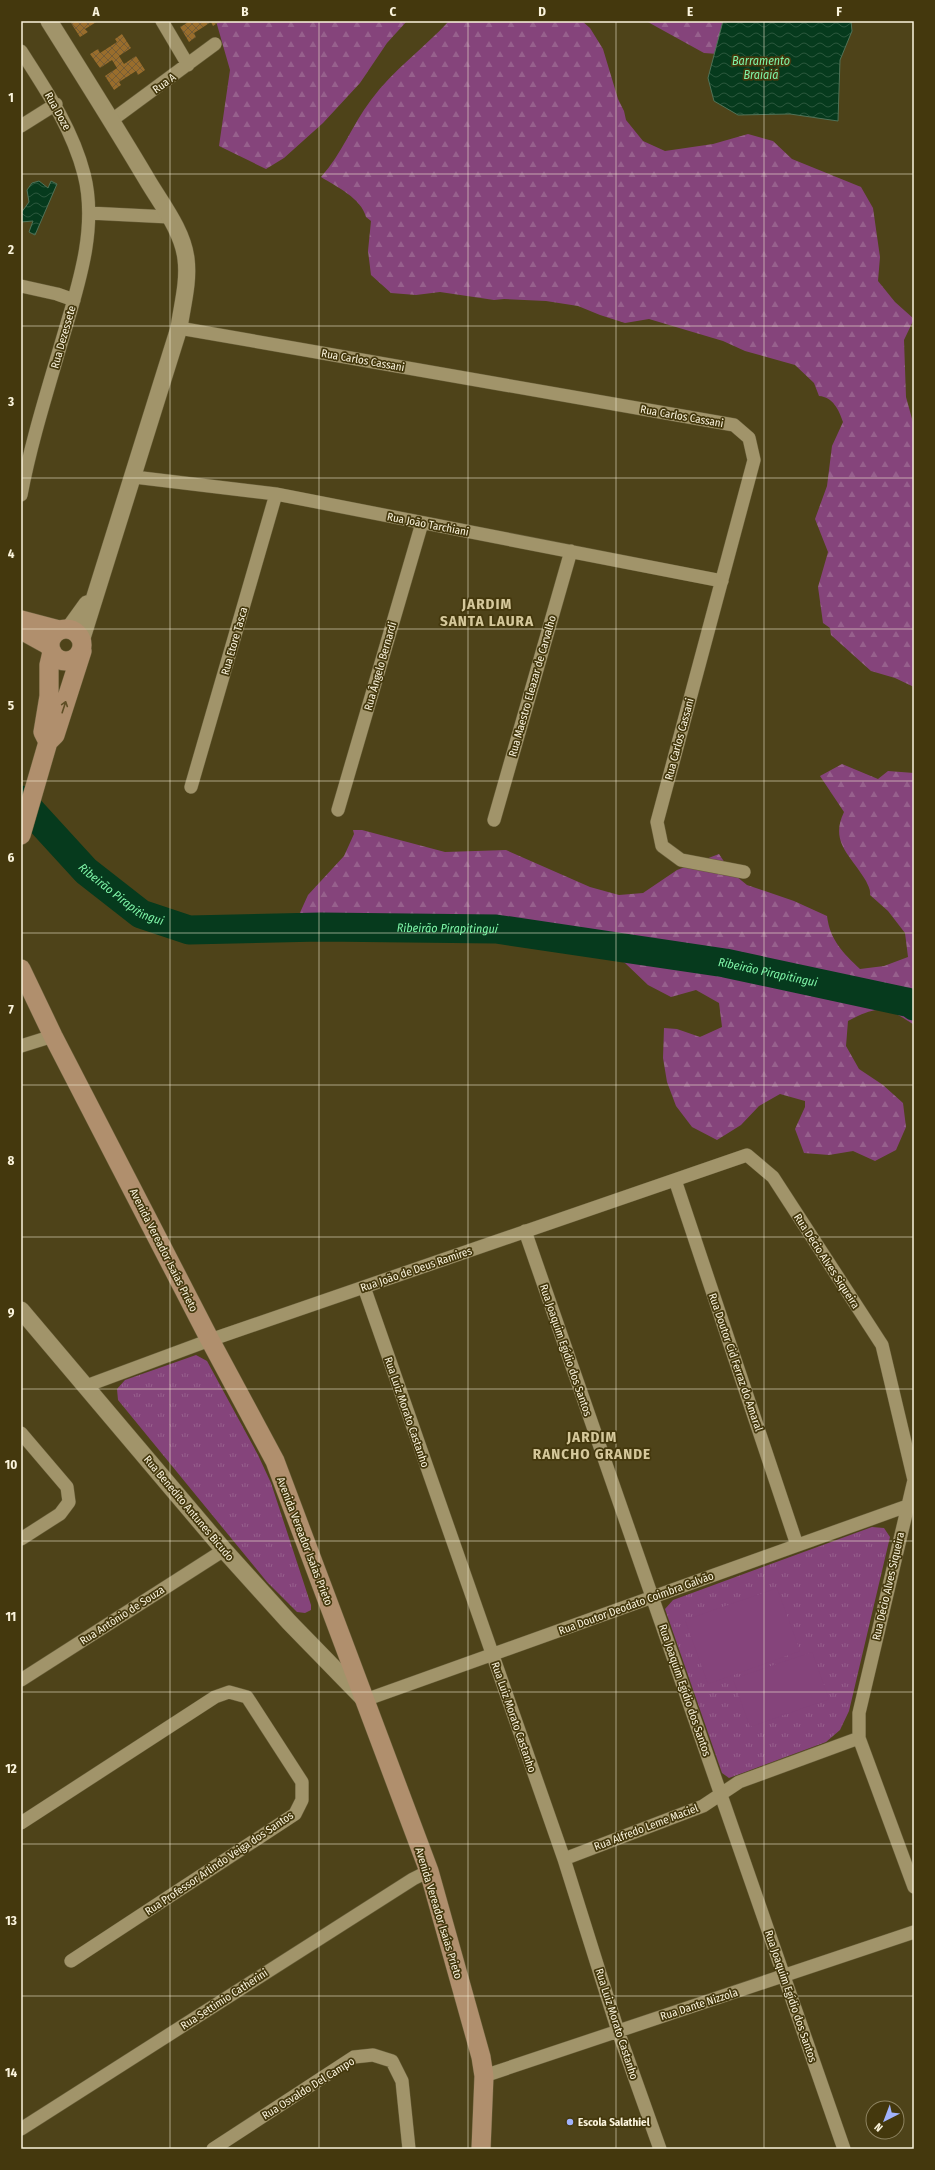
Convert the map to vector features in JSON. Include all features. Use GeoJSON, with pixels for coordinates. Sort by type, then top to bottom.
{"type":"FeatureCollection","features":[{"type":"Feature","properties":{"kind":"main road"},"geometry":{"type":"LineString","coordinates":[[21,620],[66,641]]}},
{"type":"Feature","properties":{"kind":"main road"},"geometry":{"type":"LineString","coordinates":[[21,630],[66,641]]}},
{"type":"Feature","properties":{"kind":"main road"},"geometry":{"type":"LineString","coordinates":[[21,835],[46,748],[55,735],[66,641]]}},
{"type":"Feature","properties":{"kind":"main road"},"geometry":{"type":"LineString","coordinates":[[46,748],[43,732],[49,696],[49,665],[66,641]]}},
{"type":"Feature","properties":{"kind":"main road","name":"Avenida Vereador Isaías Prieto"},"geometry":{"type":"LineString","coordinates":[[21,970],[210,1340],[275,1461],[429,1871],[481,2057],[484,2076],[481,2149]]}},
{"type":"Feature","properties":{"kind":"street"},"geometry":{"type":"LineString","coordinates":[[49,21],[112,120],[169,217],[183,244],[186,259],[186,281],[180,328],[134,477],[94,594],[66,641]]}},
{"type":"Feature","properties":{"kind":"street"},"geometry":{"type":"LineString","coordinates":[[162,21],[188,65]]}},
{"type":"Feature","properties":{"kind":"street","name":"Rua A"},"geometry":{"type":"LineString","coordinates":[[112,120],[215,44]]}},
{"type":"Feature","properties":{"kind":"street","name":"Rua Doze"},"geometry":{"type":"LineString","coordinates":[[21,51],[56,104],[72,137],[85,175]]}},
{"type":"Feature","properties":{"kind":"street"},"geometry":{"type":"LineString","coordinates":[[21,126],[56,104]]}},
{"type":"Feature","properties":{"kind":"street","name":"Rua Dezessete"},"geometry":{"type":"LineString","coordinates":[[21,496],[74,300],[86,242],[89,212],[85,175]]}},
{"type":"Feature","properties":{"kind":"street"},"geometry":{"type":"LineString","coordinates":[[89,212],[169,217]]}},
{"type":"Feature","properties":{"kind":"street"},"geometry":{"type":"LineString","coordinates":[[21,286],[57,294],[74,300]]}},
{"type":"Feature","properties":{"kind":"street","name":"Rua Carlos Cassani"},"geometry":{"type":"LineString","coordinates":[[180,328],[734,424],[749,438],[754,460],[657,822],[662,846],[682,860],[744,872]]}},
{"type":"Feature","properties":{"kind":"street","name":"Rua João Tarchiani"},"geometry":{"type":"LineString","coordinates":[[134,477],[276,494],[722,581]]}},
{"type":"Feature","properties":{"kind":"street","name":"Rua Etore Tasca"},"geometry":{"type":"LineString","coordinates":[[191,787],[276,494]]}},
{"type":"Feature","properties":{"kind":"street","name":"Rua Ângelo Bernardi"},"geometry":{"type":"LineString","coordinates":[[338,810],[422,523]]}},
{"type":"Feature","properties":{"kind":"street","name":"Rua Maestro Eleazar de Carvalho"},"geometry":{"type":"LineString","coordinates":[[494,820],[571,552]]}},
{"type":"Feature","properties":{"kind":"street"},"geometry":{"type":"LineString","coordinates":[[21,1046],[54,1036]]}},
{"type":"Feature","properties":{"kind":"street","name":"Rua João de Deus Ramires"},"geometry":{"type":"LineString","coordinates":[[86,1386],[210,1340],[747,1155]]}},
{"type":"Feature","properties":{"kind":"street","name":"Rua Décio Alves Siqueira"},"geometry":{"type":"LineString","coordinates":[[747,1155],[773,1177],[882,1345],[914,1480],[858,1714],[859,1738],[914,1887]]}},
{"type":"Feature","properties":{"kind":"street","name":"Rua Doutor Cid Ferraz do Amaral"},"geometry":{"type":"LineString","coordinates":[[675,1180],[797,1545]]}},
{"type":"Feature","properties":{"kind":"street","name":"Rua Joaquim Egídio dos Santos"},"geometry":{"type":"LineString","coordinates":[[525,1232],[844,2149]]}},
{"type":"Feature","properties":{"kind":"street","name":"Rua Luiz Morato Castanho"},"geometry":{"type":"LineString","coordinates":[[364,1287],[564,1859],[618,2031],[660,2149]]}},
{"type":"Feature","properties":{"kind":"street","name":"Rua Benedito Antunes Bicudo"},"geometry":{"type":"LineString","coordinates":[[21,1310],[224,1550],[289,1622],[365,1700]]}},
{"type":"Feature","properties":{"kind":"street"},"geometry":{"type":"LineString","coordinates":[[21,1433],[67,1487],[69,1502],[60,1514],[21,1539]]}},
{"type":"Feature","properties":{"kind":"street","name":"Rua Doutor Deodato Coimbra Galvão"},"geometry":{"type":"LineString","coordinates":[[365,1700],[907,1506]]}},
{"type":"Feature","properties":{"kind":"street","name":"Rua Antônio de Souza"},"geometry":{"type":"LineString","coordinates":[[21,1680],[224,1550]]}},
{"type":"Feature","properties":{"kind":"street","name":"Rua Professor Arlindo Veiga dos Santos"},"geometry":{"type":"LineString","coordinates":[[21,1823],[215,1697],[229,1692],[247,1697],[302,1782],[302,1800],[295,1814],[71,1961]]}},
{"type":"Feature","properties":{"kind":"street","name":"Rua Alfredo Leme Maciel"},"geometry":{"type":"LineString","coordinates":[[564,1859],[703,1806],[720,1793],[739,1782],[859,1738]]}},
{"type":"Feature","properties":{"kind":"street","name":"Rua Settimio Catherini"},"geometry":{"type":"LineString","coordinates":[[21,2129],[413,1879],[429,1871]]}},
{"type":"Feature","properties":{"kind":"street","name":"Rua Dante Nizzola"},"geometry":{"type":"LineString","coordinates":[[484,2076],[914,1932]]}},
{"type":"Feature","properties":{"kind":"street","name":"Rua Osvaldo Del Campo"},"geometry":{"type":"LineString","coordinates":[[213,2149],[354,2057],[373,2055],[392,2061],[402,2081],[409,2149]]}},
{"type":"Feature","properties":{"kind":"green space"},"geometry":{"type":"Polygon","coordinates":[[[216,21],[407,21],[387,43],[360,83],[323,123],[284,158],[266,169],[219,146],[230,70],[216,21]]]}},
{"type":"Feature","properties":{"kind":"green space"},"geometry":{"type":"Polygon","coordinates":[[[449,21],[582,21],[590,28],[603,49],[626,120],[643,141],[665,151],[713,144],[748,134],[773,141],[792,159],[861,187],[873,208],[880,257],[878,281],[895,302],[914,319],[904,340],[906,397],[914,426],[914,687],[895,678],[871,671],[831,635],[830,628],[823,623],[818,587],[828,552],[815,519],[827,486],[832,446],[843,422],[835,405],[828,399],[819,396],[814,383],[795,365],[745,351],[723,341],[649,319],[625,323],[578,306],[546,301],[494,300],[440,292],[416,295],[391,293],[371,275],[368,251],[371,221],[366,217],[359,204],[354,199],[321,177],[335,159],[364,110],[380,89],[449,21]]]}},
{"type":"Feature","properties":{"kind":"green space"},"geometry":{"type":"Polygon","coordinates":[[[646,21],[729,21],[718,54],[704,53],[646,21]]]}},
{"type":"Feature","properties":{"kind":"green space"},"geometry":{"type":"Polygon","coordinates":[[[842,764],[878,779],[888,771],[914,773],[914,1025],[896,1014],[882,1010],[867,1012],[848,1021],[846,1046],[859,1069],[883,1085],[903,1103],[906,1127],[896,1150],[875,1161],[853,1151],[829,1155],[804,1153],[795,1129],[805,1107],[805,1101],[780,1094],[759,1106],[741,1125],[717,1140],[692,1127],[676,1106],[667,1082],[663,1058],[664,1028],[677,1029],[700,1037],[722,1027],[719,1003],[696,990],[671,997],[648,985],[625,963],[602,950],[579,942],[529,940],[507,931],[457,938],[432,936],[407,930],[353,933],[308,930],[298,917],[308,895],[344,856],[354,834],[353,830],[362,830],[445,852],[506,850],[590,887],[619,895],[643,893],[677,870],[719,854],[731,872],[747,885],[794,901],[827,916],[831,932],[838,946],[860,969],[884,966],[908,957],[905,933],[888,911],[870,895],[870,890],[866,881],[844,849],[841,841],[839,832],[840,823],[844,812],[820,776],[842,764]]]}},
{"type":"Feature","properties":{"kind":"green space"},"geometry":{"type":"Polygon","coordinates":[[[196,1355],[207,1361],[258,1455],[271,1483],[311,1605],[311,1610],[305,1613],[297,1612],[267,1582],[118,1400],[117,1389],[125,1380],[196,1355]]]}},
{"type":"Feature","properties":{"kind":"green space"},"geometry":{"type":"Polygon","coordinates":[[[872,1527],[884,1528],[890,1537],[849,1711],[840,1730],[826,1742],[729,1778],[722,1773],[665,1609],[673,1600],[872,1527]]]}},
{"type":"Feature","properties":{"kind":"green space"},"geometry":{"type":"Polygon","coordinates":[[[777,1588],[800,1651],[708,1684],[685,1620],[777,1588]]]}},
{"type":"Feature","properties":{"kind":"green space"},"geometry":{"type":"Polygon","coordinates":[[[812,1652],[829,1699],[750,1727],[733,1679],[812,1652]]]}},
{"type":"Feature","properties":{"kind":"water","name":"Barramento Braiaiá"},"geometry":{"type":"Polygon","coordinates":[[[723,21],[851,21],[852,31],[840,60],[838,121],[790,114],[738,115],[714,101],[708,78],[723,21]]]}},
{"type":"Feature","properties":{"kind":"water"},"geometry":{"type":"Polygon","coordinates":[[[39,181],[48,188],[51,181],[57,184],[35,235],[29,232],[33,221],[21,222],[21,213],[29,202],[27,190],[32,183],[39,181]]]}},
{"type":"Feature","properties":{"kind":"building"},"geometry":{"type":"Polygon","coordinates":[[[74,21],[98,21],[85,29],[88,32],[80,37],[71,23],[74,21]]]}},
{"type":"Feature","properties":{"kind":"building"},"geometry":{"type":"Polygon","coordinates":[[[190,21],[221,21],[213,26],[211,22],[194,33],[196,37],[189,42],[180,27],[190,21]]]}},
{"type":"Feature","properties":{"kind":"building"},"geometry":{"type":"Polygon","coordinates":[[[122,34],[131,48],[119,56],[124,64],[136,56],[145,70],[138,75],[136,71],[119,82],[121,85],[114,90],[105,76],[117,68],[112,60],[100,68],[90,54],[98,49],[100,53],[117,42],[115,39],[122,34]]]}},
{"type":"Feature","properties":{"kind":"waterway","name":"Ribeirão Pirapitingui"},"geometry":{"type":"LineString","coordinates":[[21,800],[86,871],[141,914],[189,930],[321,927],[496,929],[725,963],[911,1003],[914,1006]]}},
{"type":"Feature","properties":{"kind":"place","name":"Escola Salathiel"},"geometry":{"type":"Point","coordinates":[570,2122]}},
{"type":"Feature","properties":{"kind":"district","name":"JARDIM SANTA LAURA"},"geometry":{"type":"Point","coordinates":[487,612]}},
{"type":"Feature","properties":{"kind":"district","name":"JARDIM RANCHO GRANDE"},"geometry":{"type":"Point","coordinates":[592,1446]}}]}
